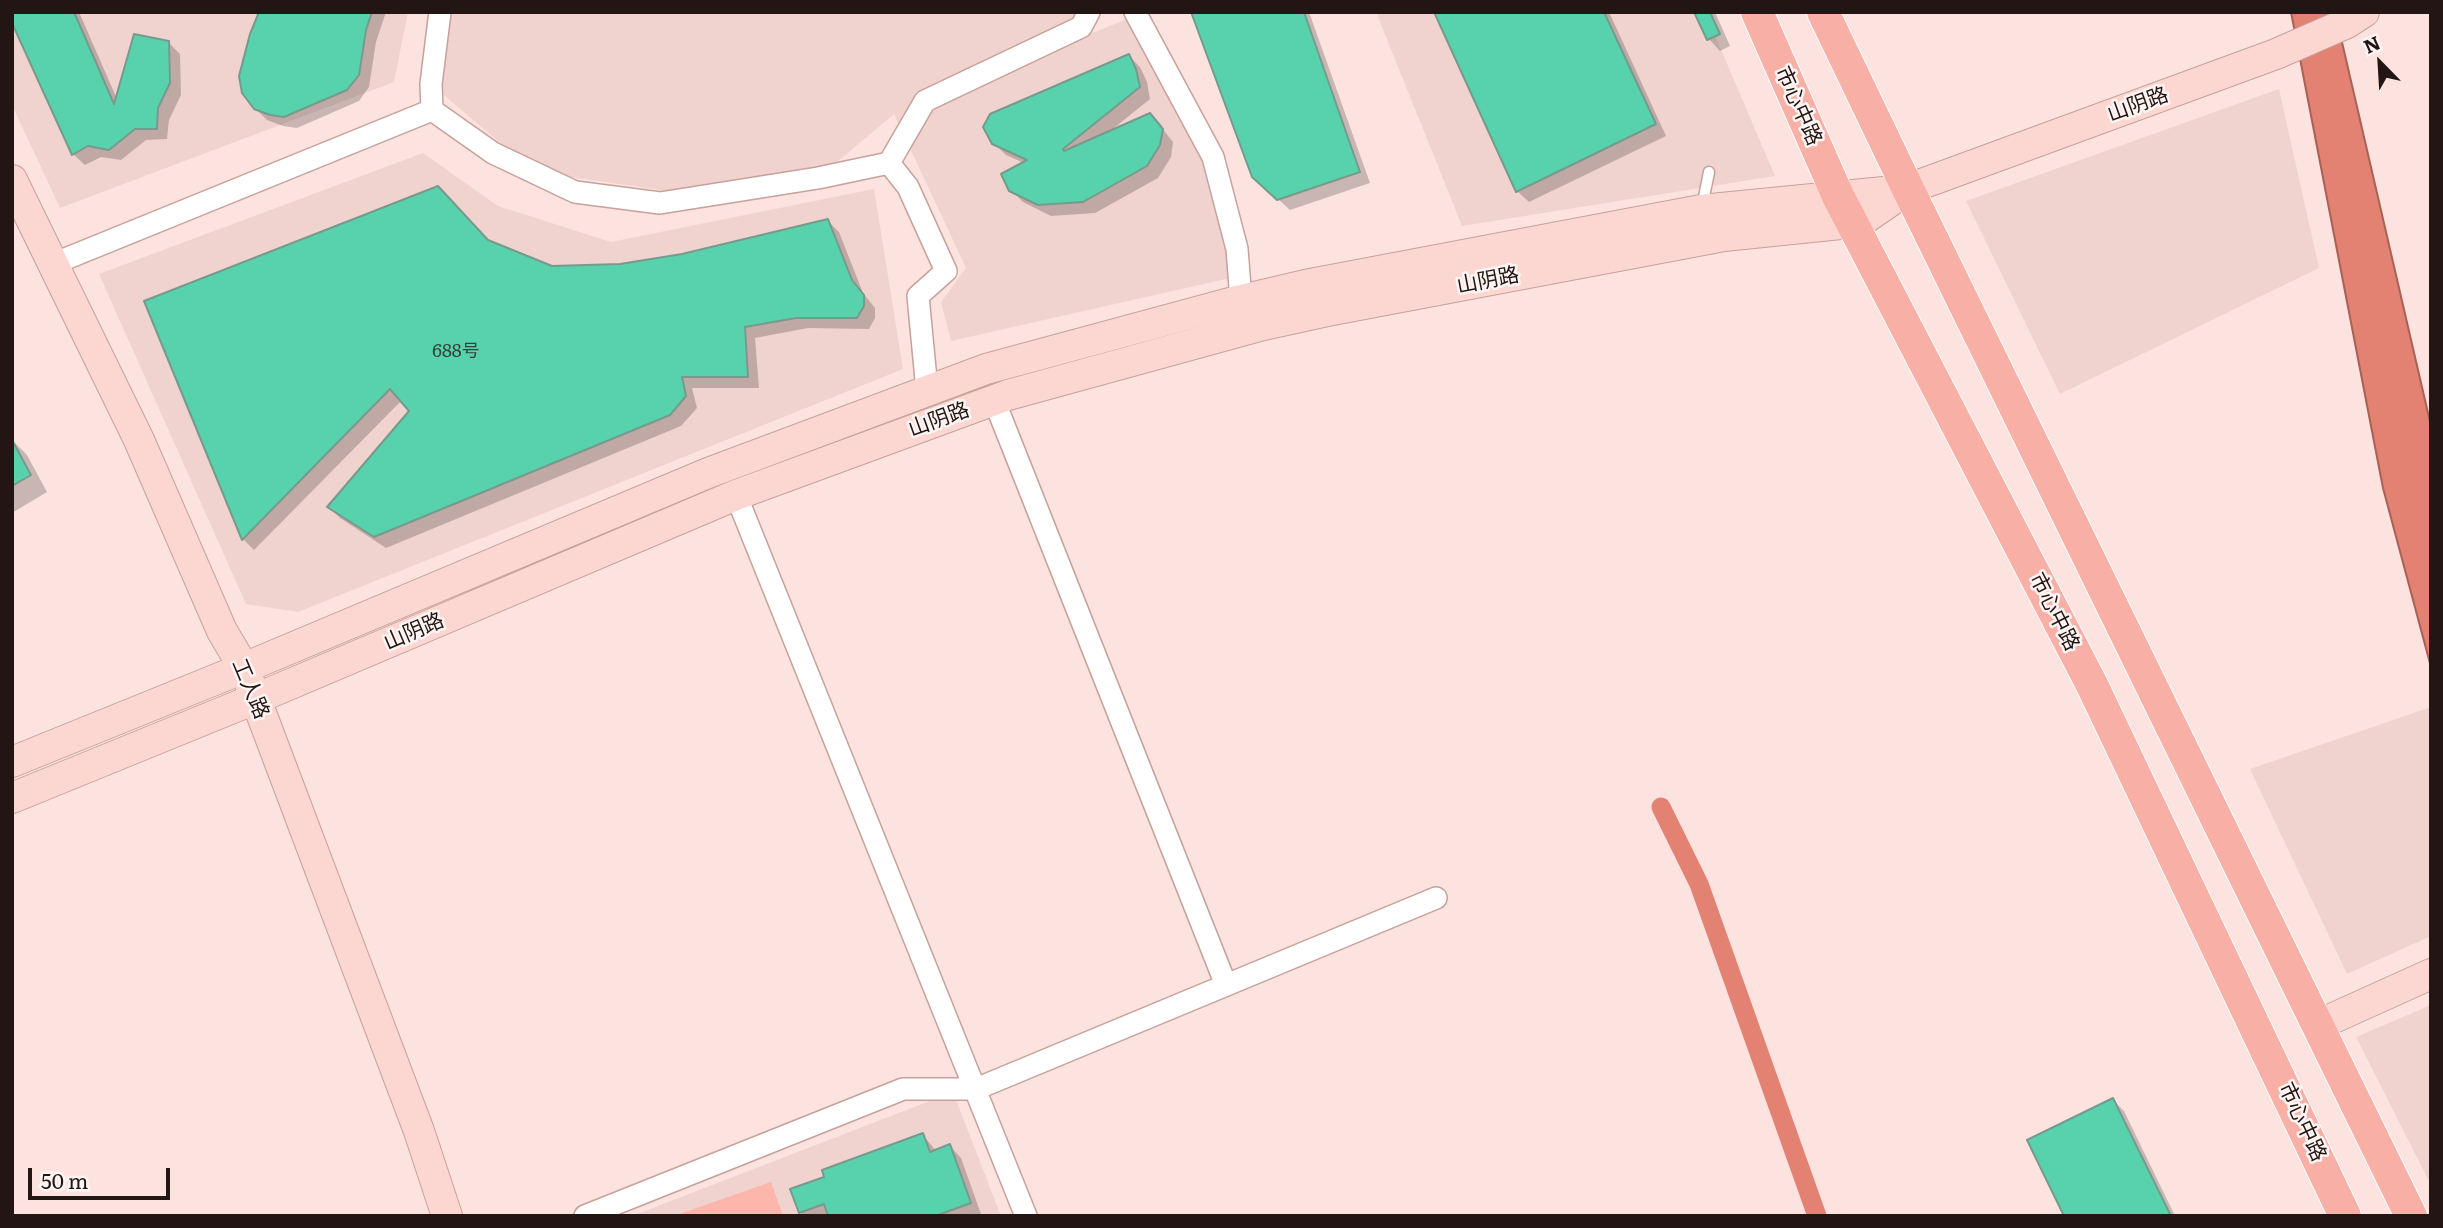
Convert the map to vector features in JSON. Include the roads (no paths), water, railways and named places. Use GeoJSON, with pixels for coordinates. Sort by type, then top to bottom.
{"type":"FeatureCollection","features":[{"type":"Feature","properties":{"kind":"main road","name":"市心中路"},"geometry":{"type":"LineString","coordinates":[[1757,12],[1845,210],[2092,685],[2345,1216]]}},
{"type":"Feature","properties":{"kind":"main road"},"geometry":{"type":"LineString","coordinates":[[1823,12],[2411,1216]]}},
{"type":"Feature","properties":{"kind":"main road","name":"山阴路"},"geometry":{"type":"LineString","coordinates":[[12,799],[256,699],[736,495],[994,400],[1327,311],[1724,236],[1845,210],[2276,54],[2356,18]]}},
{"type":"Feature","properties":{"kind":"main road","name":"工人路"},"geometry":{"type":"LineString","coordinates":[[12,180],[139,440],[222,631],[244,668],[419,1131],[447,1216]]}},
{"type":"Feature","properties":{"kind":"main road","name":"山阴路"},"geometry":{"type":"LineString","coordinates":[[12,762],[244,668],[708,473],[986,369],[1304,285],[1701,210],[1845,210]]}},
{"type":"Feature","properties":{"kind":"main road"},"geometry":{"type":"LineString","coordinates":[[2318,1025],[2431,974]]}},
{"type":"Feature","properties":{"kind":"street"},"geometry":{"type":"LineString","coordinates":[[432,110],[431,84],[440,12]]}},
{"type":"Feature","properties":{"kind":"street"},"geometry":{"type":"LineString","coordinates":[[432,110],[492,153],[575,192],[660,203],[818,178],[889,163],[925,101],[1081,27],[1089,12]]}},
{"type":"Feature","properties":{"kind":"street"},"geometry":{"type":"LineString","coordinates":[[1135,12],[1213,157],[1237,249],[1241,300]]}},
{"type":"Feature","properties":{"kind":"street"},"geometry":{"type":"LineString","coordinates":[[53,264],[432,110]]}},
{"type":"Feature","properties":{"kind":"street"},"geometry":{"type":"LineString","coordinates":[[889,163],[908,187],[946,271],[918,296],[927,390]]}},
{"type":"Feature","properties":{"kind":"street"},"geometry":{"type":"LineString","coordinates":[[994,400],[1226,985]]}},
{"type":"Feature","properties":{"kind":"street"},"geometry":{"type":"LineString","coordinates":[[736,495],[1026,1216]]}},
{"type":"Feature","properties":{"kind":"street"},"geometry":{"type":"LineString","coordinates":[[585,1216],[903,1089],[976,1089],[1436,898]]}},
{"type":"Feature","properties":{"kind":"lane"},"geometry":{"type":"LineString","coordinates":[[1701,210],[1709,172]]}},
{"type":"Feature","properties":{"kind":"waterway"},"geometry":{"type":"LineString","coordinates":[[1661,807],[1699,884],[1817,1216]]}}]}
